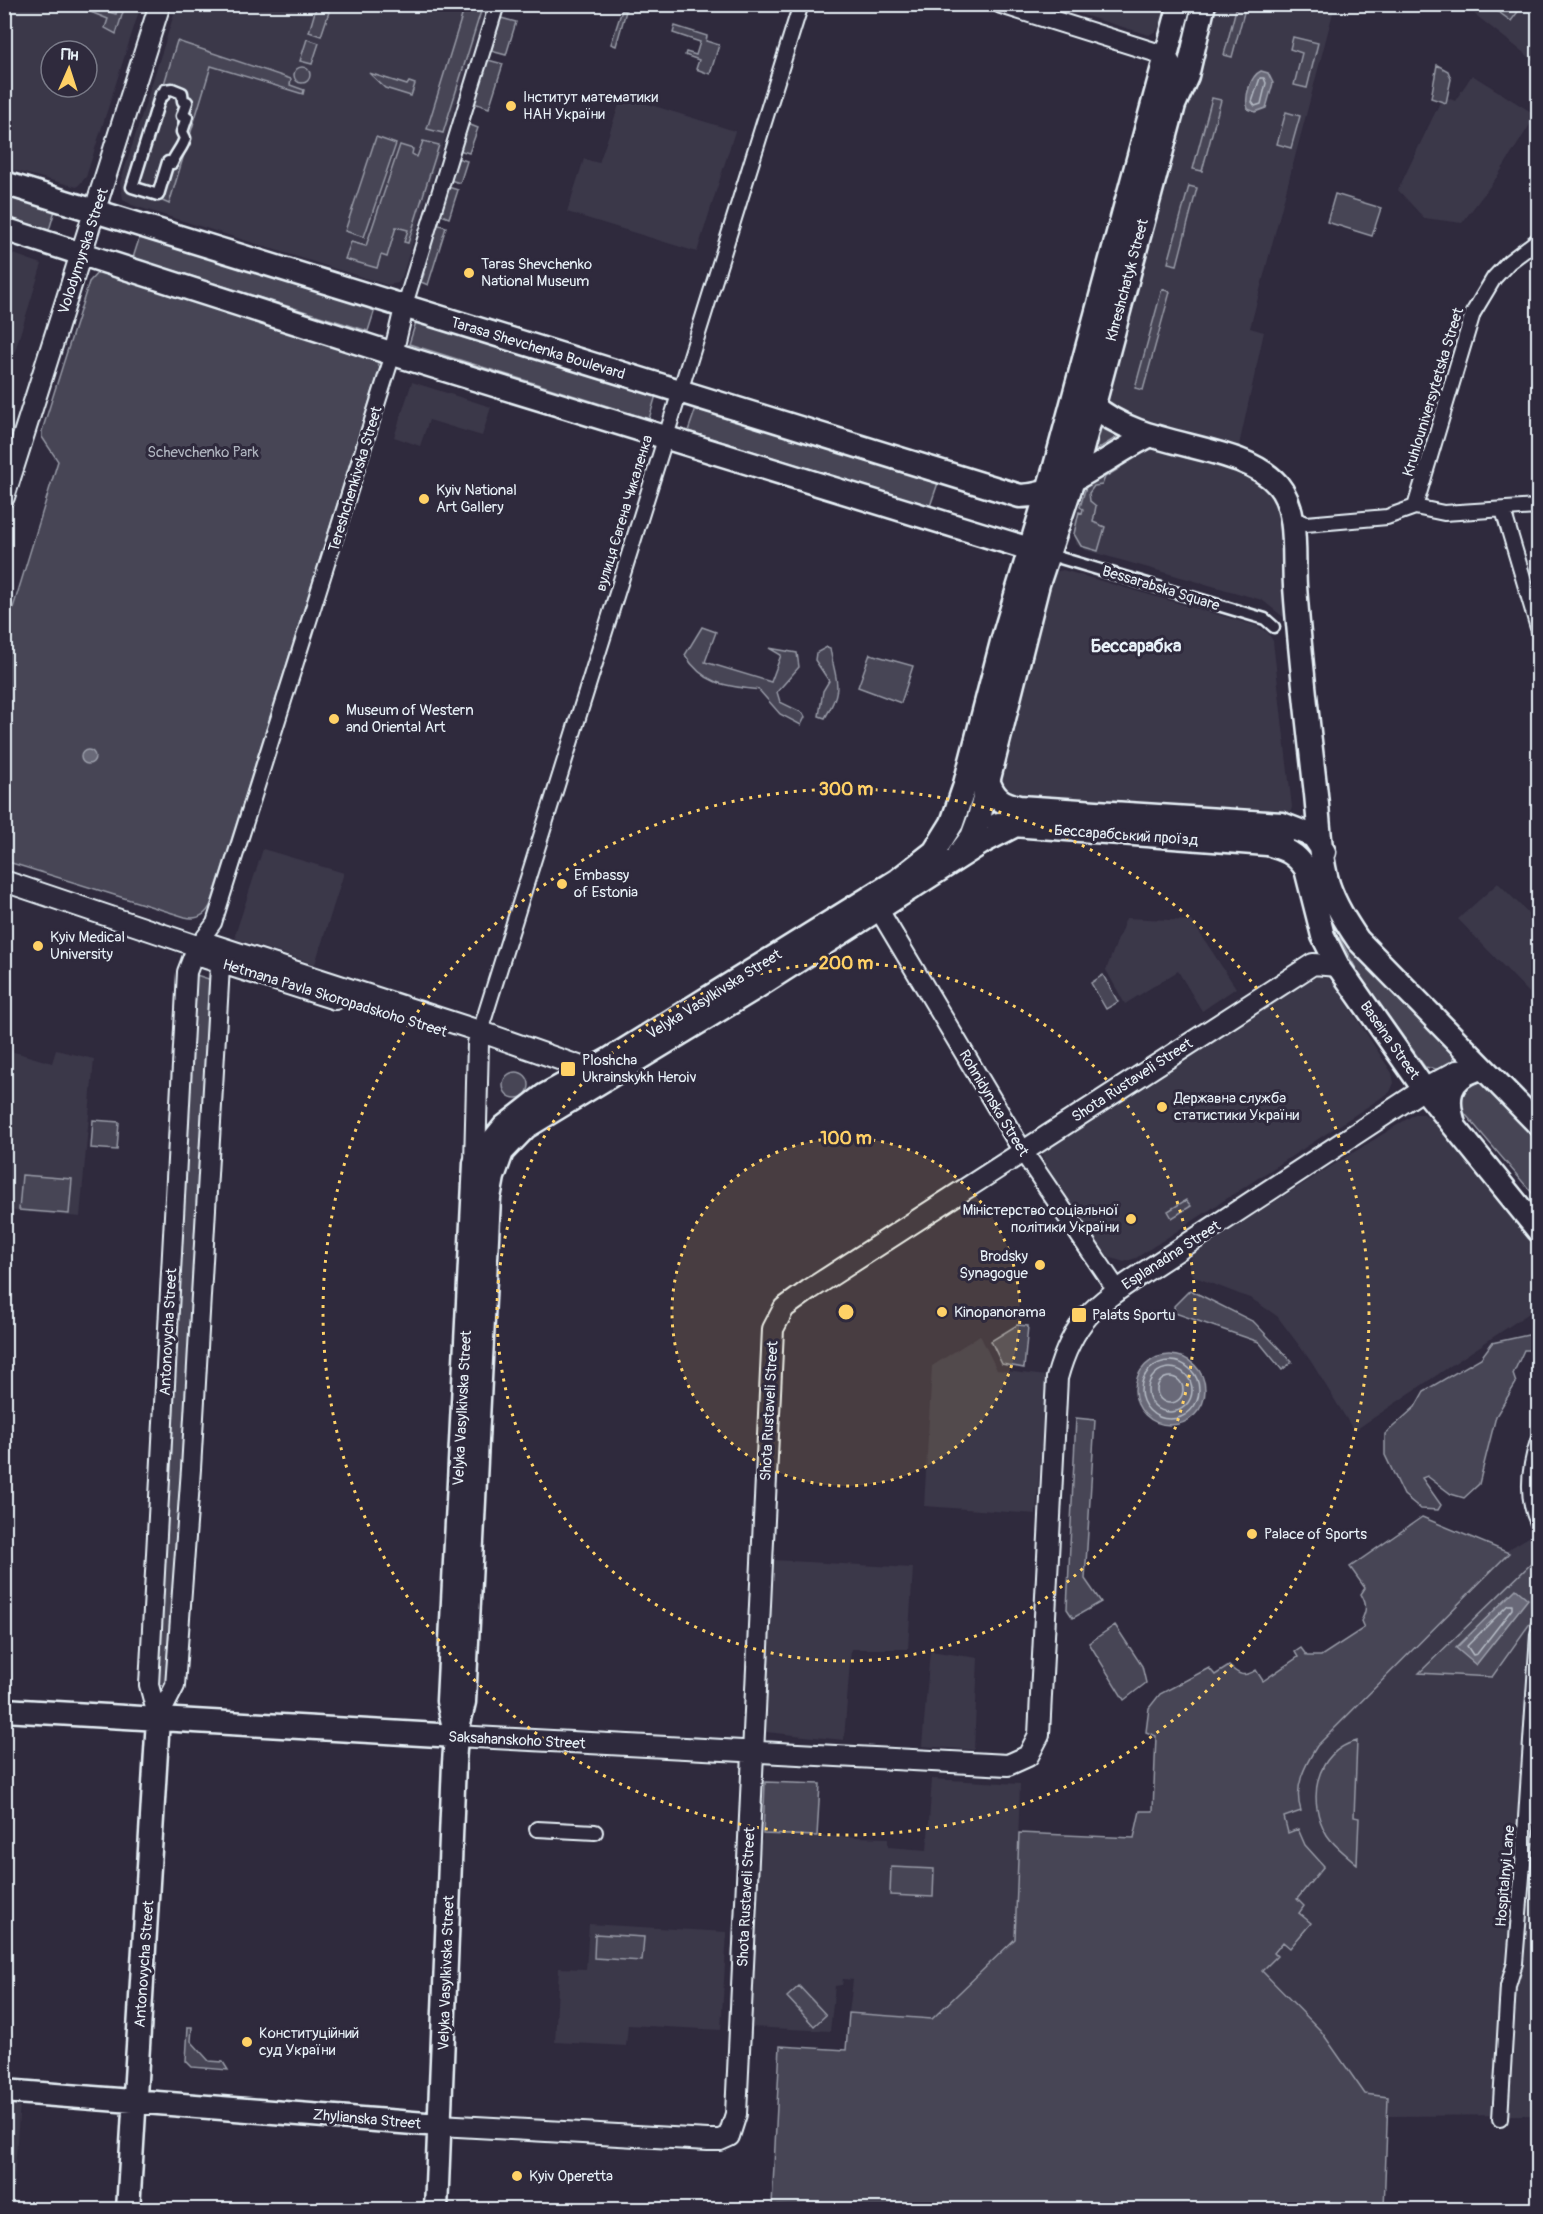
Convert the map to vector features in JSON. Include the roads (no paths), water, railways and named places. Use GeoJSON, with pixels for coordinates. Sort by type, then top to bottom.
{"type":"FeatureCollection","features":[{"type":"Feature","properties":{"kind":"main road","name":"Volodymyrska Street"},"geometry":{"type":"LineString","coordinates":[[4,497],[160,4]]}},
{"type":"Feature","properties":{"kind":"main road","name":"Khreshchatyk Street"},"geometry":{"type":"LineString","coordinates":[[1037,551],[1048,491],[1180,4]]}},
{"type":"Feature","properties":{"kind":"main road","name":"Khreshchatyk Street"},"geometry":{"type":"LineString","coordinates":[[1037,551],[1072,481],[1174,105],[1186,76],[1204,4]]}},
{"type":"Feature","properties":{"kind":"main road","name":"Tarasa Shevchenka Boulevard"},"geometry":{"type":"LineString","coordinates":[[4,183],[1020,496],[1048,491],[1072,481]]}},
{"type":"Feature","properties":{"kind":"main road"},"geometry":{"type":"LineString","coordinates":[[4,229],[393,354],[1037,551]]}},
{"type":"Feature","properties":{"kind":"main road"},"geometry":{"type":"LineString","coordinates":[[1094,405],[1113,420],[1149,436],[1255,467],[1280,488],[1290,508],[1291,517],[1317,810],[1315,839],[1336,904],[1358,940],[1483,1072],[1539,1124]]}},
{"type":"Feature","properties":{"kind":"main road"},"geometry":{"type":"LineString","coordinates":[[1072,481],[1119,450],[1149,436]]}},
{"type":"Feature","properties":{"kind":"main road","name":"Velyka Vasylkivska Street"},"geometry":{"type":"LineString","coordinates":[[951,864],[972,837],[979,818],[1037,551]]}},
{"type":"Feature","properties":{"kind":"main road","name":"Velyka Vasylkivska Street"},"geometry":{"type":"LineString","coordinates":[[436,2210],[456,1737],[464,1702],[489,1206],[493,1177],[502,1152],[526,1127],[587,1078],[921,865],[943,839],[964,788],[1037,551]]}},
{"type":"Feature","properties":{"kind":"main road","name":"Бессарабський проїзд"},"geometry":{"type":"LineString","coordinates":[[988,780],[996,798],[1019,807],[1282,824],[1315,839]]}},
{"type":"Feature","properties":{"kind":"main road"},"geometry":{"type":"LineString","coordinates":[[964,788],[967,805],[979,818]]}},
{"type":"Feature","properties":{"kind":"main road","name":"Бессарабський проїзд"},"geometry":{"type":"LineString","coordinates":[[979,818],[1012,827],[1267,844],[1315,839]]}},
{"type":"Feature","properties":{"kind":"main road","name":"Velyka Vasylkivska Street"},"geometry":{"type":"LineString","coordinates":[[456,1737],[447,1701],[476,1162],[504,1126],[545,1095],[587,1078],[879,910],[983,842],[1012,827]]}},
{"type":"Feature","properties":{"kind":"main road"},"geometry":{"type":"LineString","coordinates":[[1315,839],[1345,900],[1369,932],[1539,1103]]}},
{"type":"Feature","properties":{"kind":"main road","name":"Baseina Street"},"geometry":{"type":"LineString","coordinates":[[1267,844],[1289,850],[1299,858],[1306,869],[1323,936],[1338,966],[1424,1089],[1539,1230]]}},
{"type":"Feature","properties":{"kind":"main road","name":"Hetmana Pavla Skoropadskoho Street"},"geometry":{"type":"LineString","coordinates":[[4,881],[197,946],[210,944],[220,955],[478,1037],[587,1078]]}},
{"type":"Feature","properties":{"kind":"main road","name":"Shota Rustaveli Street"},"geometry":{"type":"LineString","coordinates":[[729,2136],[736,2114],[773,1329],[778,1315],[803,1294],[1022,1150],[1313,964],[1338,966]]}},
{"type":"Feature","properties":{"kind":"main road"},"geometry":{"type":"LineString","coordinates":[[476,1162],[478,1037]]}},
{"type":"Feature","properties":{"kind":"main road","name":"Esplanadna Street"},"geometry":{"type":"LineString","coordinates":[[1028,1756],[1039,1735],[1058,1378],[1070,1341],[1088,1313],[1117,1290],[1424,1089],[1457,1071],[1483,1072]]}},
{"type":"Feature","properties":{"kind":"main road"},"geometry":{"type":"LineString","coordinates":[[1454,1126],[1450,1107],[1451,1088],[1459,1077],[1483,1072]]}},
{"type":"Feature","properties":{"kind":"main road","name":"Saksahanskoho Street"},"geometry":{"type":"LineString","coordinates":[[4,1710],[1008,1766],[1028,1756]]}},
{"type":"Feature","properties":{"kind":"main road","name":"Antonovycha Street"},"geometry":{"type":"LineString","coordinates":[[128,2210],[158,1719]]}},
{"type":"Feature","properties":{"kind":"main road","name":"Zhylianska Street"},"geometry":{"type":"LineString","coordinates":[[4,2091],[439,2125],[708,2140],[720,2140],[729,2136]]}},
{"type":"Feature","properties":{"kind":"street","name":"Tereshchenkivska Street"},"geometry":{"type":"LineString","coordinates":[[197,946],[214,923],[393,354],[404,308],[497,4]]}},
{"type":"Feature","properties":{"kind":"street","name":"вулиця Євгена Чикаленка"},"geometry":{"type":"LineString","coordinates":[[478,1037],[801,4]]}},
{"type":"Feature","properties":{"kind":"street"},"geometry":{"type":"LineString","coordinates":[[1001,4],[1167,56],[1175,70],[1174,105]]}},
{"type":"Feature","properties":{"kind":"street"},"geometry":{"type":"LineString","coordinates":[[172,89],[182,93],[183,101],[187,102],[183,116],[187,117],[182,132],[184,142],[177,149],[172,163],[168,162],[158,195],[132,187],[161,94],[164,95],[165,90],[172,89]]}},
{"type":"Feature","properties":{"kind":"street","name":"Kruhlouniversytetska Street"},"geometry":{"type":"LineString","coordinates":[[1415,507],[1473,313],[1494,278],[1509,262],[1539,240]]}},
{"type":"Feature","properties":{"kind":"street"},"geometry":{"type":"LineString","coordinates":[[1291,517],[1306,524],[1387,518],[1415,507],[1444,513],[1539,507]]}},
{"type":"Feature","properties":{"kind":"street"},"geometry":{"type":"LineString","coordinates":[[1503,510],[1539,628]]}},
{"type":"Feature","properties":{"kind":"street"},"geometry":{"type":"LineString","coordinates":[[1293,550],[1307,534],[1353,521]]}},
{"type":"Feature","properties":{"kind":"street","name":"Bessarabska Square"},"geometry":{"type":"LineString","coordinates":[[1037,551],[1265,619],[1274,627]]}},
{"type":"Feature","properties":{"kind":"street","name":"Rohnidynska Street"},"geometry":{"type":"LineString","coordinates":[[879,910],[1022,1150],[1117,1290]]}},
{"type":"Feature","properties":{"kind":"street","name":"Antonovycha Street"},"geometry":{"type":"LineString","coordinates":[[158,1719],[149,1685],[187,972],[197,946]]}},
{"type":"Feature","properties":{"kind":"street","name":"Antonovycha Street"},"geometry":{"type":"LineString","coordinates":[[158,1719],[175,1686],[190,1479],[220,955]]}},
{"type":"Feature","properties":{"kind":"street"},"geometry":{"type":"LineString","coordinates":[[1539,1441],[1530,1480],[1533,1513],[1539,1523]]}},
{"type":"Feature","properties":{"kind":"street","name":"Hospitalnyi Lane"},"geometry":{"type":"LineString","coordinates":[[1500,2119],[1508,1986],[1515,1963],[1539,1634]]}},
{"type":"Feature","properties":{"kind":"street"},"geometry":{"type":"LineString","coordinates":[[537,1828],[595,1832]]}},
{"type":"Feature","properties":{"kind":"water"},"geometry":{"type":"Polygon","coordinates":[[[1261,71],[1268,73],[1273,83],[1266,108],[1255,112],[1248,109],[1247,93],[1251,82],[1261,71]]]}},
{"type":"Feature","properties":{"kind":"water"},"geometry":{"type":"Polygon","coordinates":[[[88,750],[93,752],[95,757],[93,762],[88,764],[83,762],[81,757],[83,752],[88,750]]]}},
{"type":"Feature","properties":{"kind":"water"},"geometry":{"type":"Polygon","coordinates":[[[1177,1355],[1190,1361],[1199,1370],[1203,1376],[1205,1390],[1203,1404],[1195,1415],[1184,1423],[1163,1425],[1145,1415],[1137,1404],[1135,1383],[1145,1365],[1156,1357],[1177,1355]]]}},
{"type":"Feature","properties":{"kind":"water"},"geometry":{"type":"Polygon","coordinates":[[[1516,1589],[1528,1599],[1476,1665],[1456,1648],[1516,1589]]]}},
{"type":"Feature","properties":{"kind":"place","name":"Інститут математики НАН України"},"geometry":{"type":"Point","coordinates":[511,106]}},
{"type":"Feature","properties":{"kind":"place","name":"Taras Shevchenko National Museum"},"geometry":{"type":"Point","coordinates":[469,273]}},
{"type":"Feature","properties":{"kind":"place","name":"Kyiv National Art Gallery"},"geometry":{"type":"Point","coordinates":[424,499]}},
{"type":"Feature","properties":{"kind":"place","name":"Museum of Western and Oriental Art"},"geometry":{"type":"Point","coordinates":[334,719]}},
{"type":"Feature","properties":{"kind":"place","name":"Embassy of Estonia"},"geometry":{"type":"Point","coordinates":[562,884]}},
{"type":"Feature","properties":{"kind":"place","name":"Kyiv Medical University"},"geometry":{"type":"Point","coordinates":[38,946]}},
{"type":"Feature","properties":{"kind":"place","name":"Ploshcha Ukrainskykh Heroiv"},"geometry":{"type":"Point","coordinates":[568,1069]}},
{"type":"Feature","properties":{"kind":"place","name":"Державна служба статистики України"},"geometry":{"type":"Point","coordinates":[1162,1107]}},
{"type":"Feature","properties":{"kind":"place","name":"Міністерство соціальної політики України"},"geometry":{"type":"Point","coordinates":[1131,1219]}},
{"type":"Feature","properties":{"kind":"place","name":"Brodsky Synagogue"},"geometry":{"type":"Point","coordinates":[1040,1265]}},
{"type":"Feature","properties":{"kind":"place","name":"Kinopanorama"},"geometry":{"type":"Point","coordinates":[942,1312]}},
{"type":"Feature","properties":{"kind":"place","name":"Palats Sportu"},"geometry":{"type":"Point","coordinates":[1079,1315]}},
{"type":"Feature","properties":{"kind":"place","name":"Palace of Sports"},"geometry":{"type":"Point","coordinates":[1252,1534]}},
{"type":"Feature","properties":{"kind":"place","name":"Конституційний суд України"},"geometry":{"type":"Point","coordinates":[247,2042]}},
{"type":"Feature","properties":{"kind":"place","name":"Kyiv Operetta"},"geometry":{"type":"Point","coordinates":[517,2176]}},
{"type":"Feature","properties":{"kind":"district","name":"Бессарабка"},"geometry":{"type":"Point","coordinates":[1136,646]}},
{"type":"Feature","properties":{"kind":"park label","name":"Schevchenko Park"},"geometry":{"type":"Point","coordinates":[203,452]}}]}
